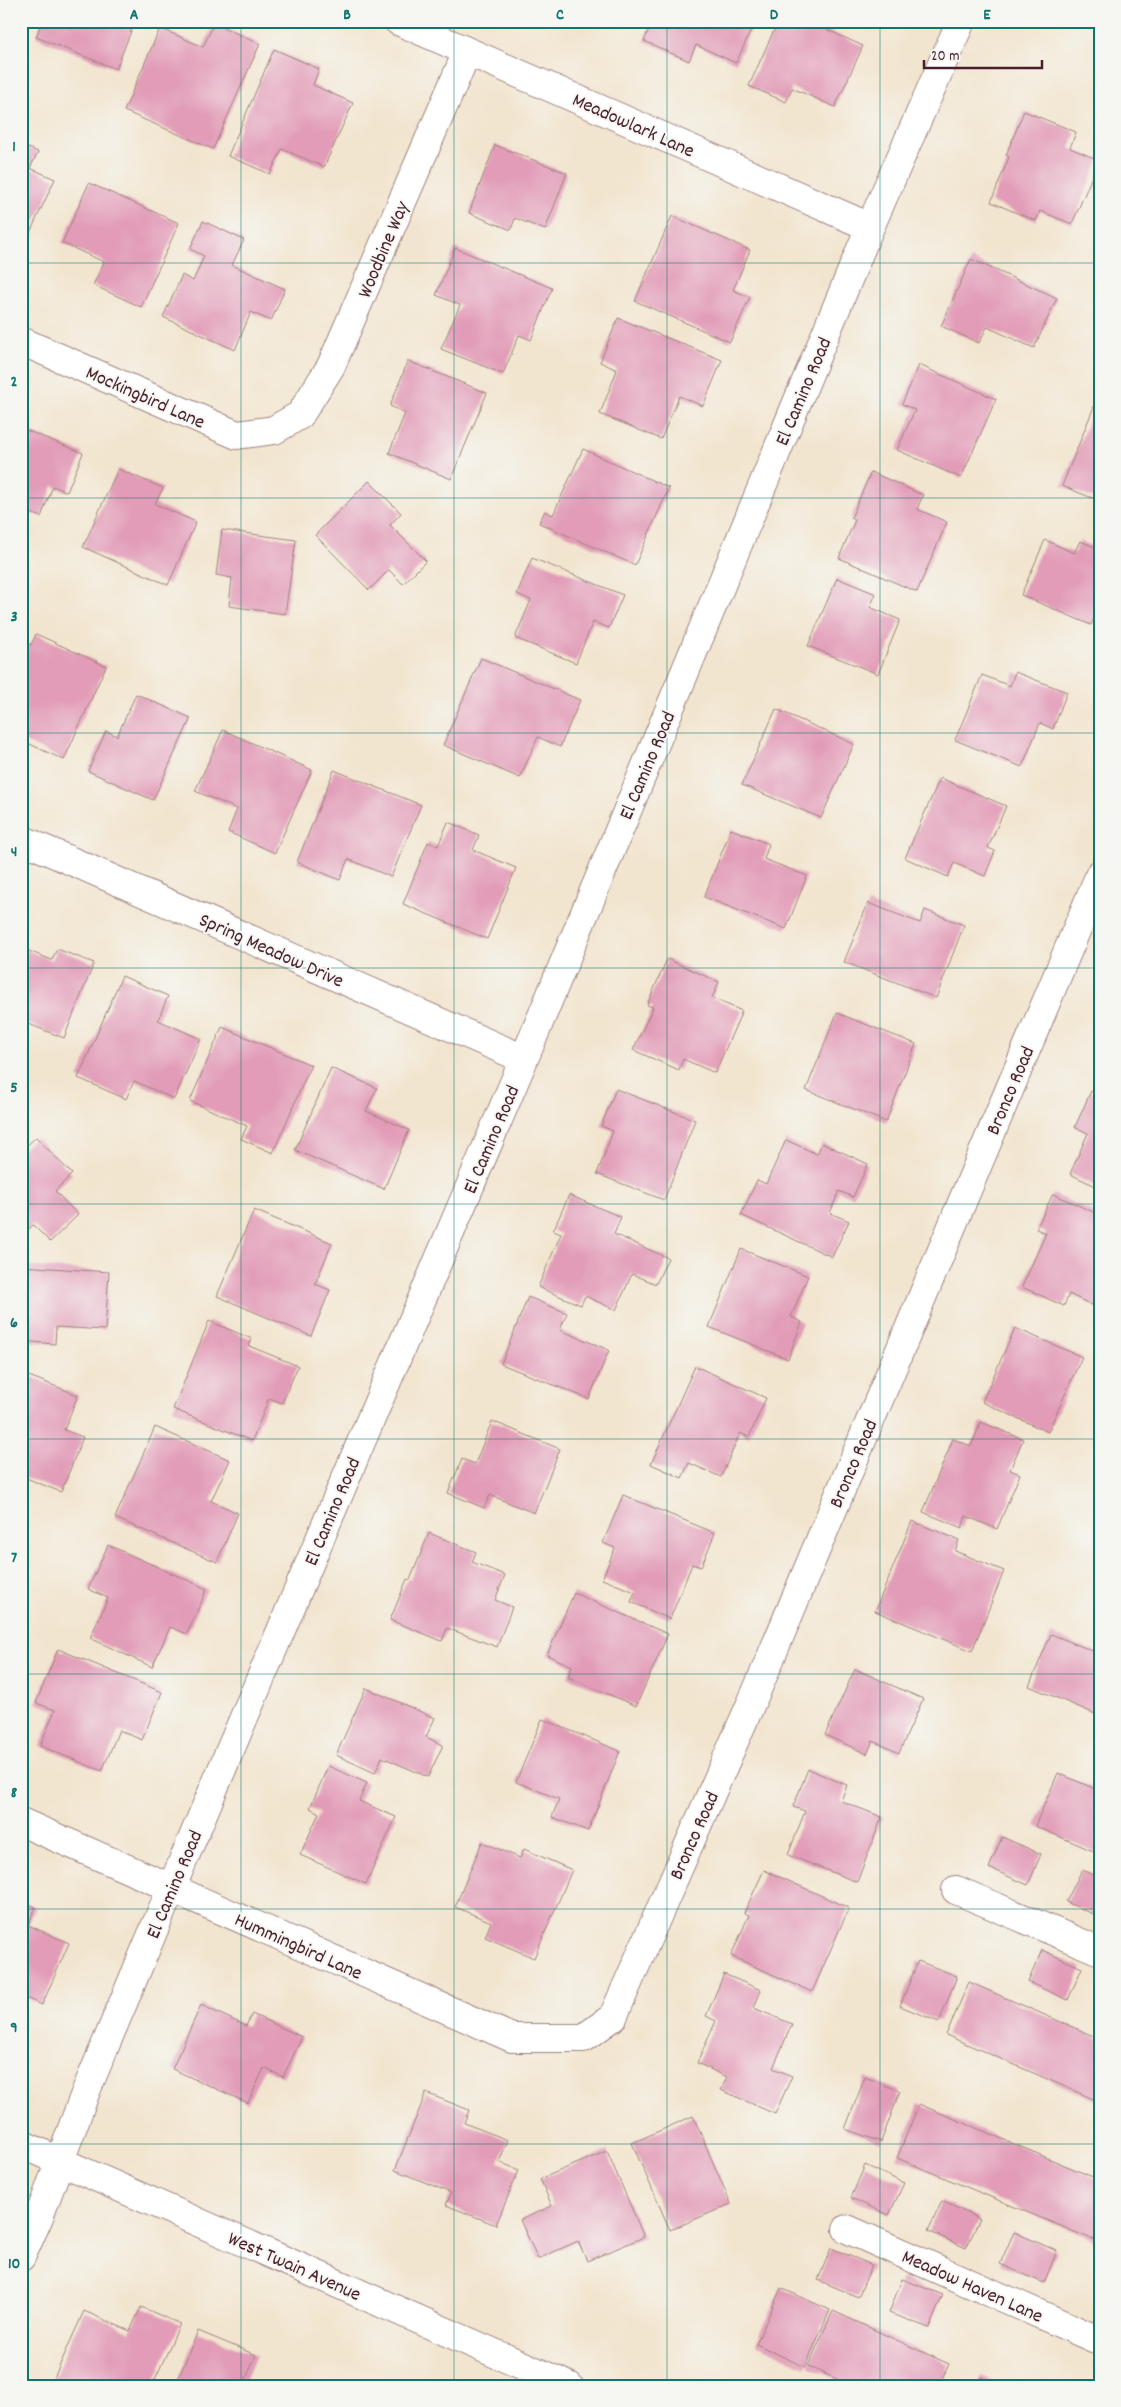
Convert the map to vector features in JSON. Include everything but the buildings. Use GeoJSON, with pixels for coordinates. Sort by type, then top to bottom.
{"type":"FeatureCollection","features":[{"type":"Feature","properties":{"kind":"street","name":"Meadowlark Lane"},"geometry":{"type":"LineString","coordinates":[[398,21],[870,227]]}},
{"type":"Feature","properties":{"kind":"street","name":"El Camino Road"},"geometry":{"type":"LineString","coordinates":[[21,2257],[171,1889],[524,1059],[870,227],[961,21]]}},
{"type":"Feature","properties":{"kind":"street","name":"Woodbine Way"},"geometry":{"type":"LineString","coordinates":[[274,430],[300,414],[331,366],[467,52]]}},
{"type":"Feature","properties":{"kind":"street","name":"Mockingbird Lane"},"geometry":{"type":"LineString","coordinates":[[21,341],[237,435],[274,430]]}},
{"type":"Feature","properties":{"kind":"street","name":"Spring Meadow Drive"},"geometry":{"type":"LineString","coordinates":[[21,839],[524,1059]]}},
{"type":"Feature","properties":{"kind":"street","name":"Bronco Road"},"geometry":{"type":"LineString","coordinates":[[584,2038],[613,2017],[625,1990],[760,1683],[1100,874]]}},
{"type":"Feature","properties":{"kind":"street","name":"Hummingbird Lane"},"geometry":{"type":"LineString","coordinates":[[21,1822],[512,2038],[584,2038]]}},
{"type":"Feature","properties":{"kind":"street"},"geometry":{"type":"LineString","coordinates":[[956,1890],[1100,1951]]}},
{"type":"Feature","properties":{"kind":"street","name":"West Twain Avenue"},"geometry":{"type":"LineString","coordinates":[[21,2144],[569,2386]]}},
{"type":"Feature","properties":{"kind":"street","name":"Meadow Haven Lane"},"geometry":{"type":"LineString","coordinates":[[847,2229],[1100,2341]]}}]}
